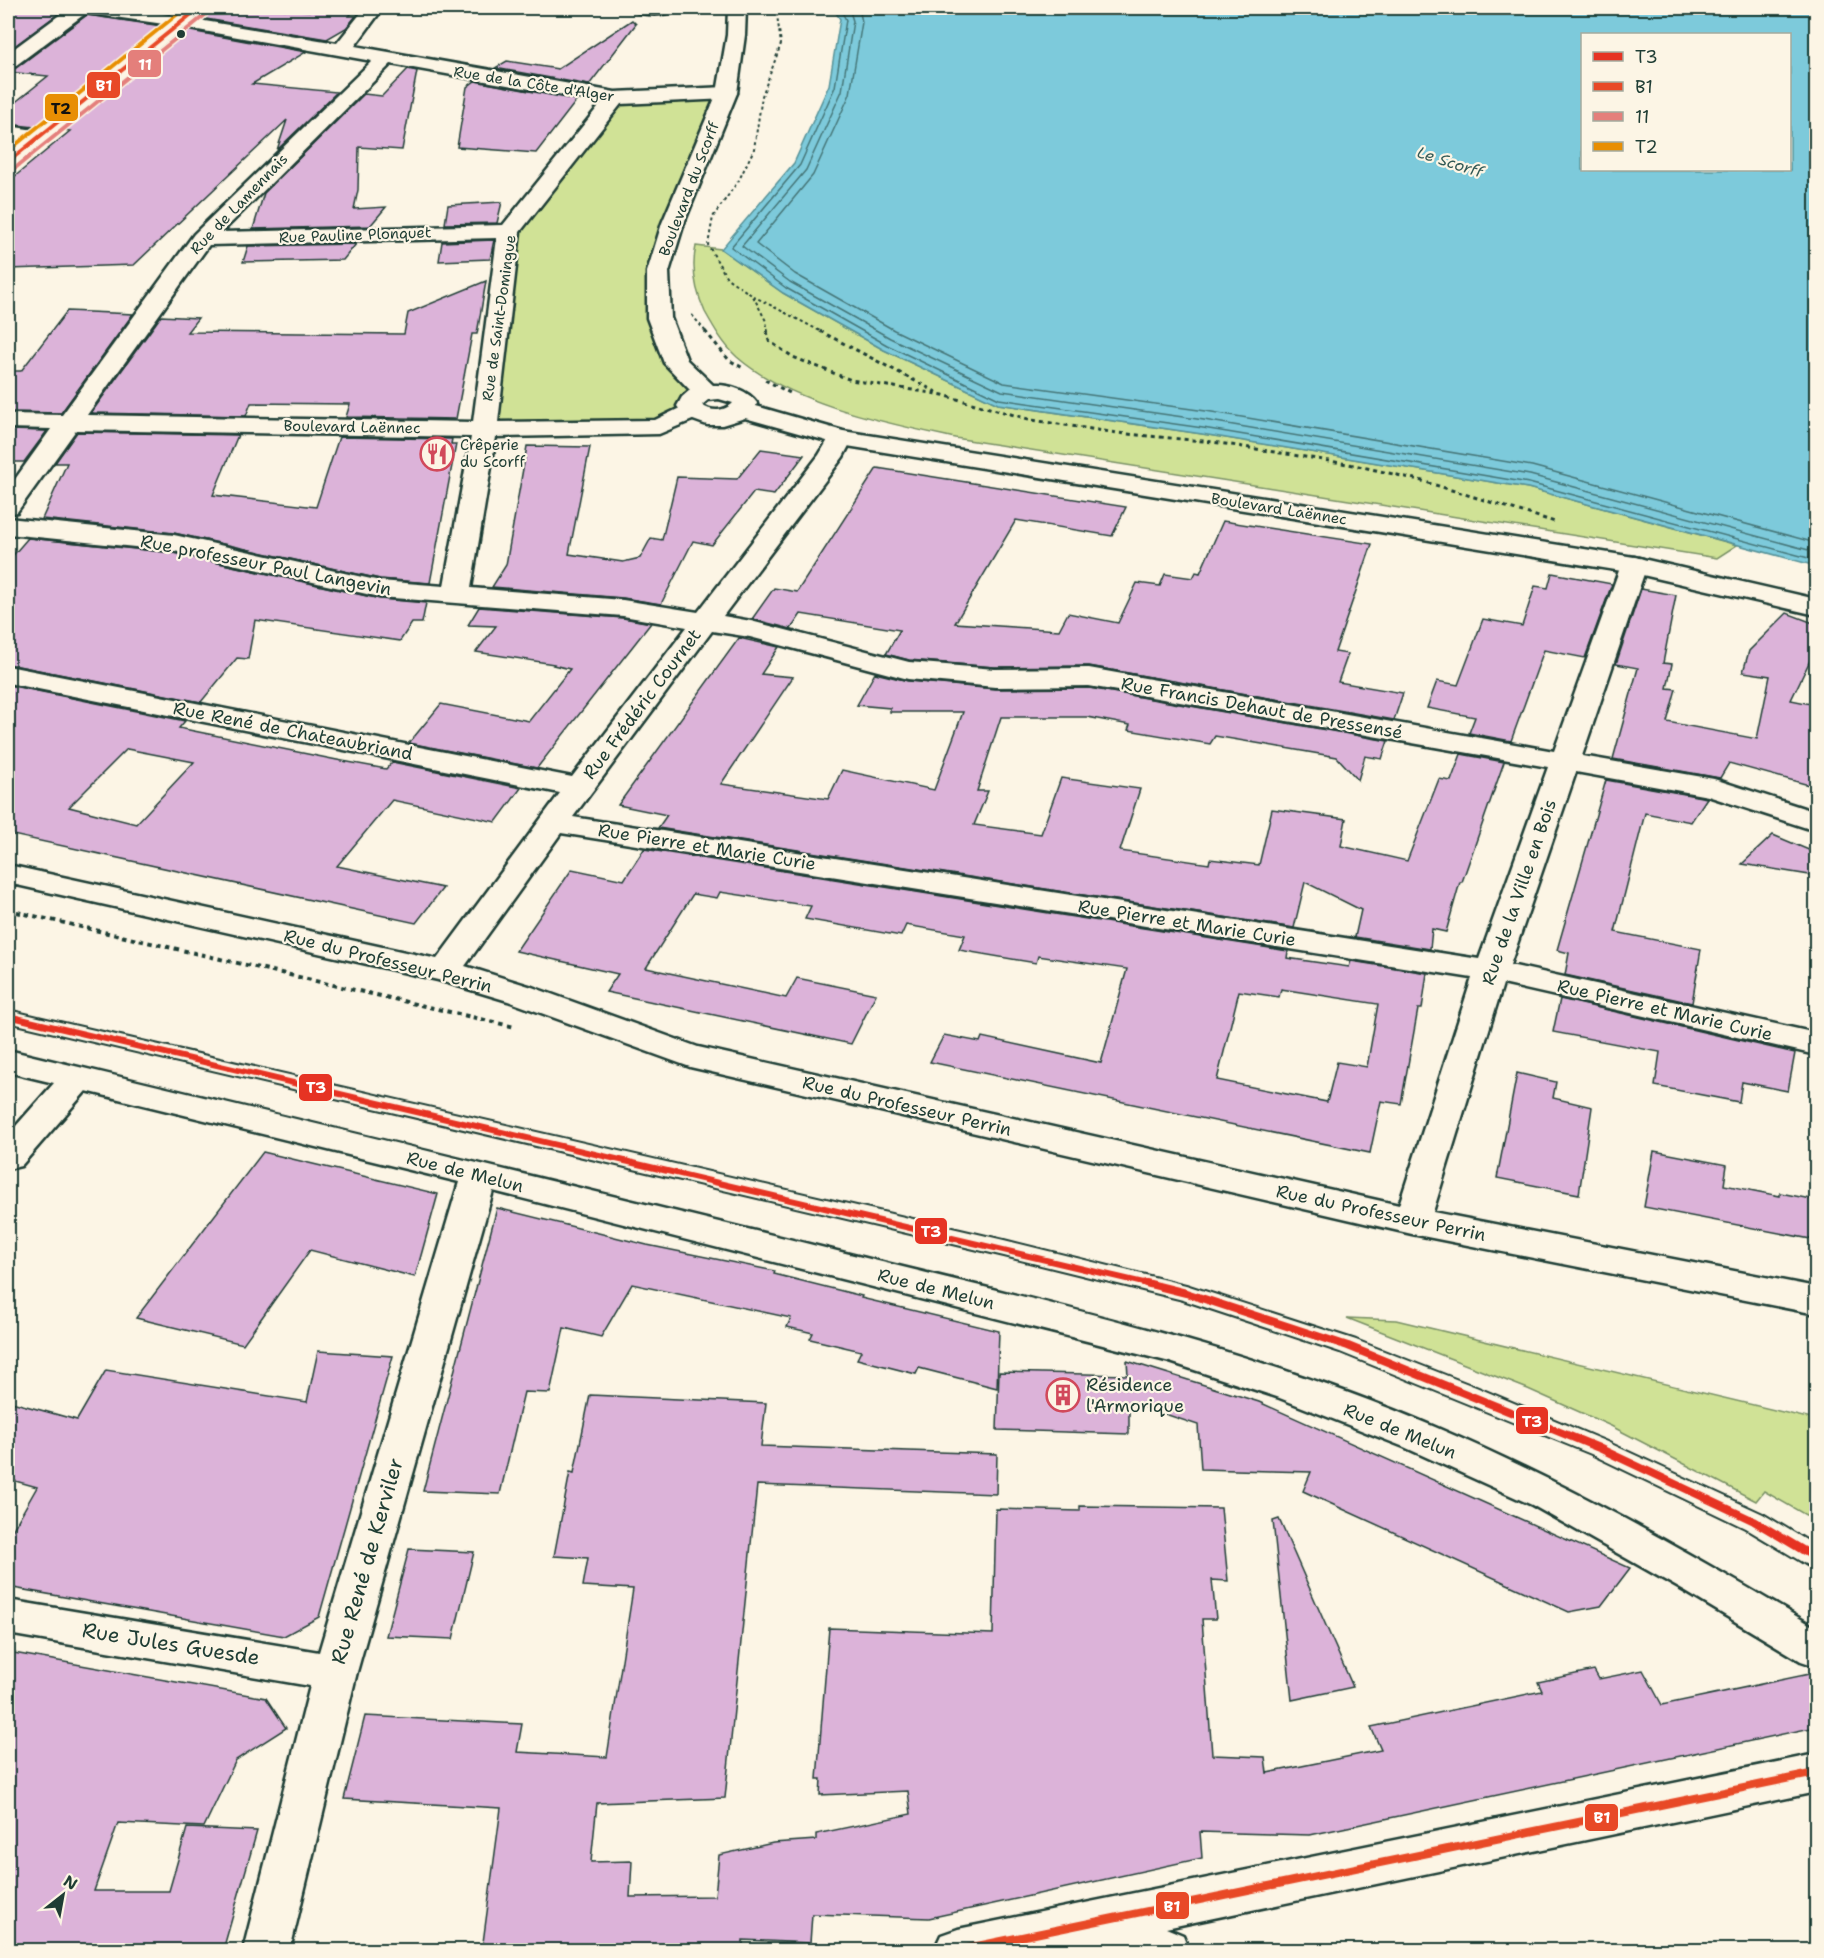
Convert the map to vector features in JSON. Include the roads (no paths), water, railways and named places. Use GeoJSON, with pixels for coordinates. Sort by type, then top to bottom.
{"type":"FeatureCollection","features":[{"type":"Feature","properties":{"kind":"street"},"geometry":{"type":"LineString","coordinates":[[8,62],[80,8]]}},
{"type":"Feature","properties":{"kind":"street","name":"Rue de la Côte d'Alger"},"geometry":{"type":"LineString","coordinates":[[92,8],[615,99],[727,93]]}},
{"type":"Feature","properties":{"kind":"street"},"geometry":{"type":"LineString","coordinates":[[8,162],[199,8]]}},
{"type":"Feature","properties":{"kind":"street"},"geometry":{"type":"LineString","coordinates":[[342,50],[374,8]]}},
{"type":"Feature","properties":{"kind":"street"},"geometry":{"type":"LineString","coordinates":[[644,8],[665,8]]}},
{"type":"Feature","properties":{"kind":"street","name":"Boulevard du Scorff"},"geometry":{"type":"LineString","coordinates":[[700,402],[676,363],[659,318],[658,273],[673,223],[727,93],[736,35],[737,8]]}},
{"type":"Feature","properties":{"kind":"street","name":"Rue de Lamennais"},"geometry":{"type":"LineString","coordinates":[[8,506],[202,239],[385,59]]}},
{"type":"Feature","properties":{"kind":"street","name":"Rue de Saint-Domingue"},"geometry":{"type":"LineString","coordinates":[[456,594],[485,430],[509,231],[615,99]]}},
{"type":"Feature","properties":{"kind":"street"},"geometry":{"type":"LineString","coordinates":[[8,132],[40,136]]}},
{"type":"Feature","properties":{"kind":"street","name":"Rue Pauline Plonquet"},"geometry":{"type":"LineString","coordinates":[[202,239],[509,231]]}},
{"type":"Feature","properties":{"kind":"street","name":"Boulevard Laënnec"},"geometry":{"type":"LineString","coordinates":[[700,402],[699,415],[718,417],[736,414],[742,410],[840,438],[1634,565],[1816,607]]}},
{"type":"Feature","properties":{"kind":"street","name":"Boulevard Laënnec"},"geometry":{"type":"LineString","coordinates":[[8,421],[485,430],[659,427],[700,402]]}},
{"type":"Feature","properties":{"kind":"street","name":"Rue Frédéric Cournet"},"geometry":{"type":"LineString","coordinates":[[445,971],[579,788],[830,457],[840,438]]}},
{"type":"Feature","properties":{"kind":"street","name":"Rue professeur Paul Langevin"},"geometry":{"type":"LineString","coordinates":[[8,526],[174,543],[240,556],[380,590],[623,608],[704,622]]}},
{"type":"Feature","properties":{"kind":"street","name":"Rue de la Ville en Bois"},"geometry":{"type":"LineString","coordinates":[[1412,1221],[1491,971],[1634,565]]}},
{"type":"Feature","properties":{"kind":"street","name":"Rue Francis Dehaut de Pressensé"},"geometry":{"type":"LineString","coordinates":[[704,622],[750,629],[908,670],[995,678],[1089,678],[1564,761],[1714,788],[1816,822]]}},
{"type":"Feature","properties":{"kind":"street","name":"Rue René de Chateaubriand"},"geometry":{"type":"LineString","coordinates":[[8,674],[579,788]]}},
{"type":"Feature","properties":{"kind":"street","name":"Rue Pierre et Marie Curie"},"geometry":{"type":"LineString","coordinates":[[554,823],[1491,971],[1816,1044]]}},
{"type":"Feature","properties":{"kind":"street","name":"Rue du Professeur Perrin"},"geometry":{"type":"LineString","coordinates":[[8,874],[445,971],[520,994],[690,1056],[1412,1221],[1816,1301]]}},
{"type":"Feature","properties":{"kind":"street","name":"Rue de Melun"},"geometry":{"type":"LineString","coordinates":[[8,1061],[478,1175],[1175,1349],[1292,1387],[1418,1436],[1546,1494],[1701,1580],[1816,1648]]}},
{"type":"Feature","properties":{"kind":"street"},"geometry":{"type":"LineString","coordinates":[[8,1157],[79,1077]]}},
{"type":"Feature","properties":{"kind":"street","name":"Rue René de Kerviler"},"geometry":{"type":"LineString","coordinates":[[266,1950],[335,1671],[478,1175]]}},
{"type":"Feature","properties":{"kind":"street","name":"Rue Jules Guesde"},"geometry":{"type":"LineString","coordinates":[[8,1617],[335,1671]]}},
{"type":"Feature","properties":{"kind":"street"},"geometry":{"type":"LineString","coordinates":[[958,1950],[1097,1936],[1816,1773]]}},
{"type":"Feature","properties":{"kind":"street"},"geometry":{"type":"LineString","coordinates":[[1097,1936],[1166,1950]]}},
{"type":"Feature","properties":{"kind":"lane"},"geometry":{"type":"LineString","coordinates":[[8,1016],[1005,1248],[1186,1293],[1348,1346],[1599,1448],[1754,1521],[1816,1558]]}},
{"type":"Feature","properties":{"kind":"water","name":"Le Scorff"},"geometry":{"type":"Polygon","coordinates":[[[833,8],[1816,8],[1816,566],[1528,488],[1202,434],[998,404],[884,350],[783,293],[721,249],[794,163],[829,85],[840,19],[833,8]]]}},
{"type":"Feature","properties":{"kind":"place","name":"Crêperie du Scorff"},"geometry":{"type":"Point","coordinates":[437,454]}},
{"type":"Feature","properties":{"kind":"place","name":"Résidence l'Armorique"},"geometry":{"type":"Point","coordinates":[1063,1395]}}]}
